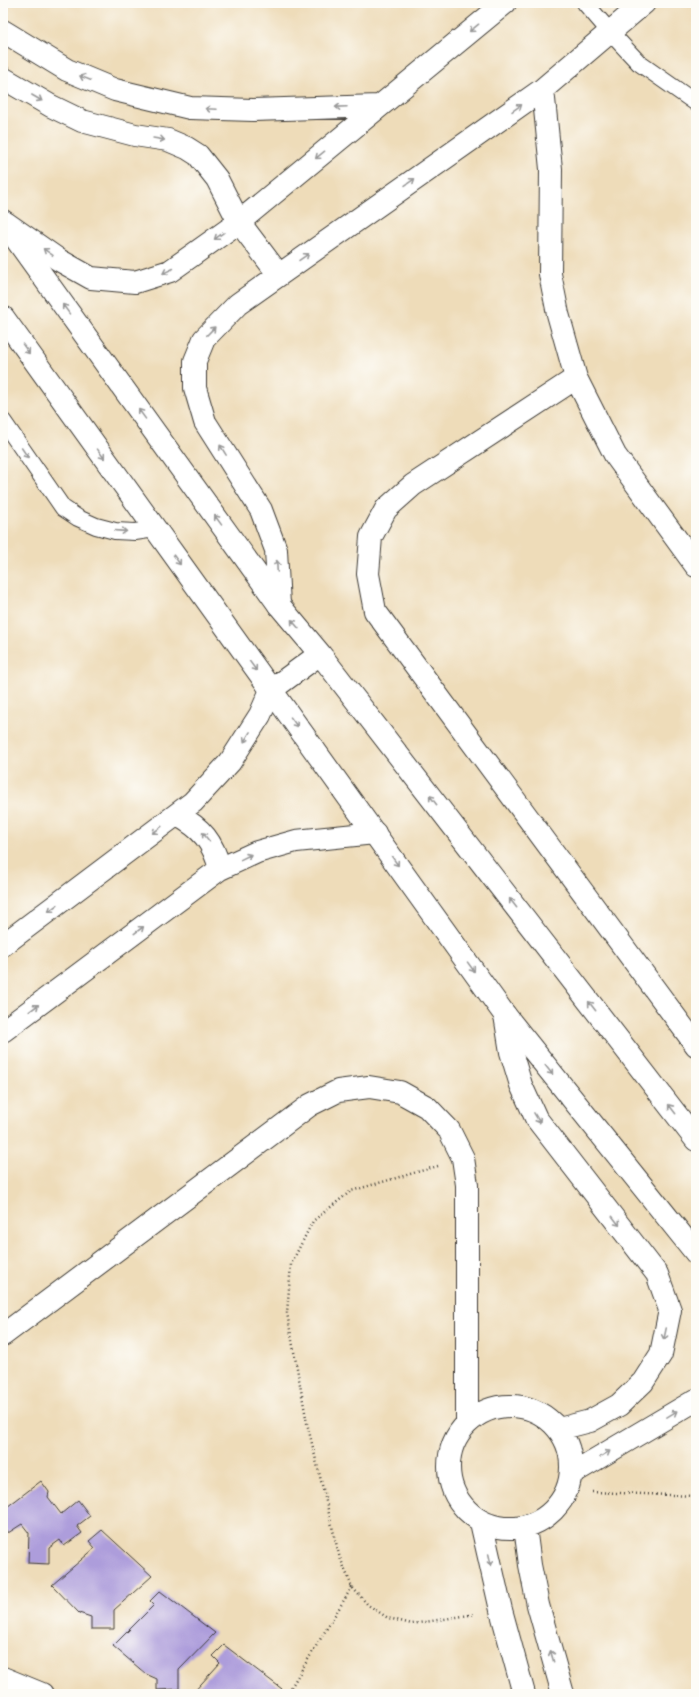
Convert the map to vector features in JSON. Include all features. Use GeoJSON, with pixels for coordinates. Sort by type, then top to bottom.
{"type":"FeatureCollection","features":[{"type":"Feature","properties":{"kind":"street"},"geometry":{"type":"LineString","coordinates":[[3,221],[59,260],[91,278],[135,282],[170,271],[239,222],[504,3]]}},
{"type":"Feature","properties":{"kind":"street"},"geometry":{"type":"LineString","coordinates":[[279,605],[276,550],[261,510],[205,422],[195,388],[195,361],[204,339],[238,304],[543,89],[644,3]]}},
{"type":"Feature","properties":{"kind":"street"},"geometry":{"type":"LineString","coordinates":[[3,31],[67,70],[115,90],[190,108],[253,110],[380,106]]}},
{"type":"Feature","properties":{"kind":"street"},"geometry":{"type":"LineString","coordinates":[[3,78],[51,106],[82,121],[135,135],[168,140],[187,148],[198,155],[217,179],[239,222],[279,275]]}},
{"type":"Feature","properties":{"kind":"street"},"geometry":{"type":"LineString","coordinates":[[543,89],[551,169],[550,274],[558,314],[576,378],[615,456],[696,566]]}},
{"type":"Feature","properties":{"kind":"street"},"geometry":{"type":"LineString","coordinates":[[3,221],[279,605],[320,654],[696,1140]]}},
{"type":"Feature","properties":{"kind":"street"},"geometry":{"type":"LineString","coordinates":[[3,317],[505,1015],[696,1253]]}},
{"type":"Feature","properties":{"kind":"street"},"geometry":{"type":"LineString","coordinates":[[576,378],[413,485],[386,508],[371,537],[368,574],[375,610],[696,1045]]}},
{"type":"Feature","properties":{"kind":"street"},"geometry":{"type":"LineString","coordinates":[[3,945],[177,815],[208,788],[230,762],[260,715],[271,690],[320,654]]}},
{"type":"Feature","properties":{"kind":"street"},"geometry":{"type":"LineString","coordinates":[[177,815],[190,822],[201,831],[210,842],[217,855],[220,869]]}},
{"type":"Feature","properties":{"kind":"street"},"geometry":{"type":"LineString","coordinates":[[3,1031],[220,869],[257,852],[296,841],[375,833]]}},
{"type":"Feature","properties":{"kind":"street"},"geometry":{"type":"LineString","coordinates":[[505,1015],[513,1059],[521,1085],[536,1118],[657,1274],[670,1310],[661,1354],[643,1382],[619,1405],[590,1421],[559,1430]]}},
{"type":"Feature","properties":{"kind":"street"},"geometry":{"type":"LineString","coordinates":[[3,1335],[310,1105],[338,1091],[369,1087],[400,1092],[427,1107],[449,1130],[463,1158],[467,1186],[467,1422]]}},
{"type":"Feature","properties":{"kind":"street"},"geometry":{"type":"LineString","coordinates":[[569,1483],[696,1400]]}},
{"type":"Feature","properties":{"kind":"street"},"geometry":{"type":"LineString","coordinates":[[514,1406],[531,1409],[559,1430],[566,1443],[571,1458],[569,1483],[559,1504],[549,1514],[538,1522],[525,1527],[510,1529],[495,1527],[481,1522],[469,1514],[459,1503],[452,1490],[448,1476],[448,1462],[451,1447],[457,1434],[467,1422],[481,1413],[497,1407],[514,1406]]}},
{"type":"Feature","properties":{"kind":"street"},"geometry":{"type":"LineString","coordinates":[[481,1522],[501,1610],[524,1694]]}},
{"type":"Feature","properties":{"kind":"street"},"geometry":{"type":"LineString","coordinates":[[525,1527],[530,1565],[538,1605],[563,1694]]}},
{"type":"Feature","properties":{"kind":"street"},"geometry":{"type":"LineString","coordinates":[[3,1678],[42,1694]]}},
{"type":"Feature","properties":{"kind":"lane"},"geometry":{"type":"LineString","coordinates":[[585,3],[639,63],[696,103]]}},
{"type":"Feature","properties":{"kind":"lane"},"geometry":{"type":"LineString","coordinates":[[3,421],[63,508],[78,518],[96,526],[115,531],[135,532],[155,530]]}},
{"type":"Feature","properties":{"kind":"path"},"geometry":{"type":"LineString","coordinates":[[463,1158],[351,1191],[313,1221],[291,1264],[287,1313],[306,1416],[339,1555],[352,1587],[368,1605],[388,1618],[412,1624],[501,1610]]}},
{"type":"Feature","properties":{"kind":"path"},"geometry":{"type":"LineString","coordinates":[[569,1483],[696,1496]]}},
{"type":"Feature","properties":{"kind":"path"},"geometry":{"type":"LineString","coordinates":[[287,1694],[352,1587]]}},
{"type":"Feature","properties":{"kind":"building"},"geometry":{"type":"Polygon","coordinates":[[[41,1481],[49,1492],[48,1497],[61,1514],[78,1500],[90,1516],[77,1526],[82,1533],[64,1546],[60,1540],[49,1548],[49,1564],[28,1563],[29,1533],[22,1524],[8,1533],[3,1526],[3,1510],[41,1481]]]}},
{"type":"Feature","properties":{"kind":"building"},"geometry":{"type":"Polygon","coordinates":[[[102,1530],[152,1576],[114,1610],[114,1629],[91,1629],[91,1617],[79,1613],[52,1585],[95,1548],[89,1541],[102,1530]]]}},
{"type":"Feature","properties":{"kind":"building"},"geometry":{"type":"Polygon","coordinates":[[[160,1591],[215,1633],[179,1670],[179,1689],[157,1690],[157,1679],[146,1674],[113,1646],[154,1605],[150,1601],[160,1591]]]}},
{"type":"Feature","properties":{"kind":"building"},"geometry":{"type":"Polygon","coordinates":[[[224,1645],[282,1689],[278,1694],[192,1694],[220,1663],[213,1656],[224,1645]]]}}]}
